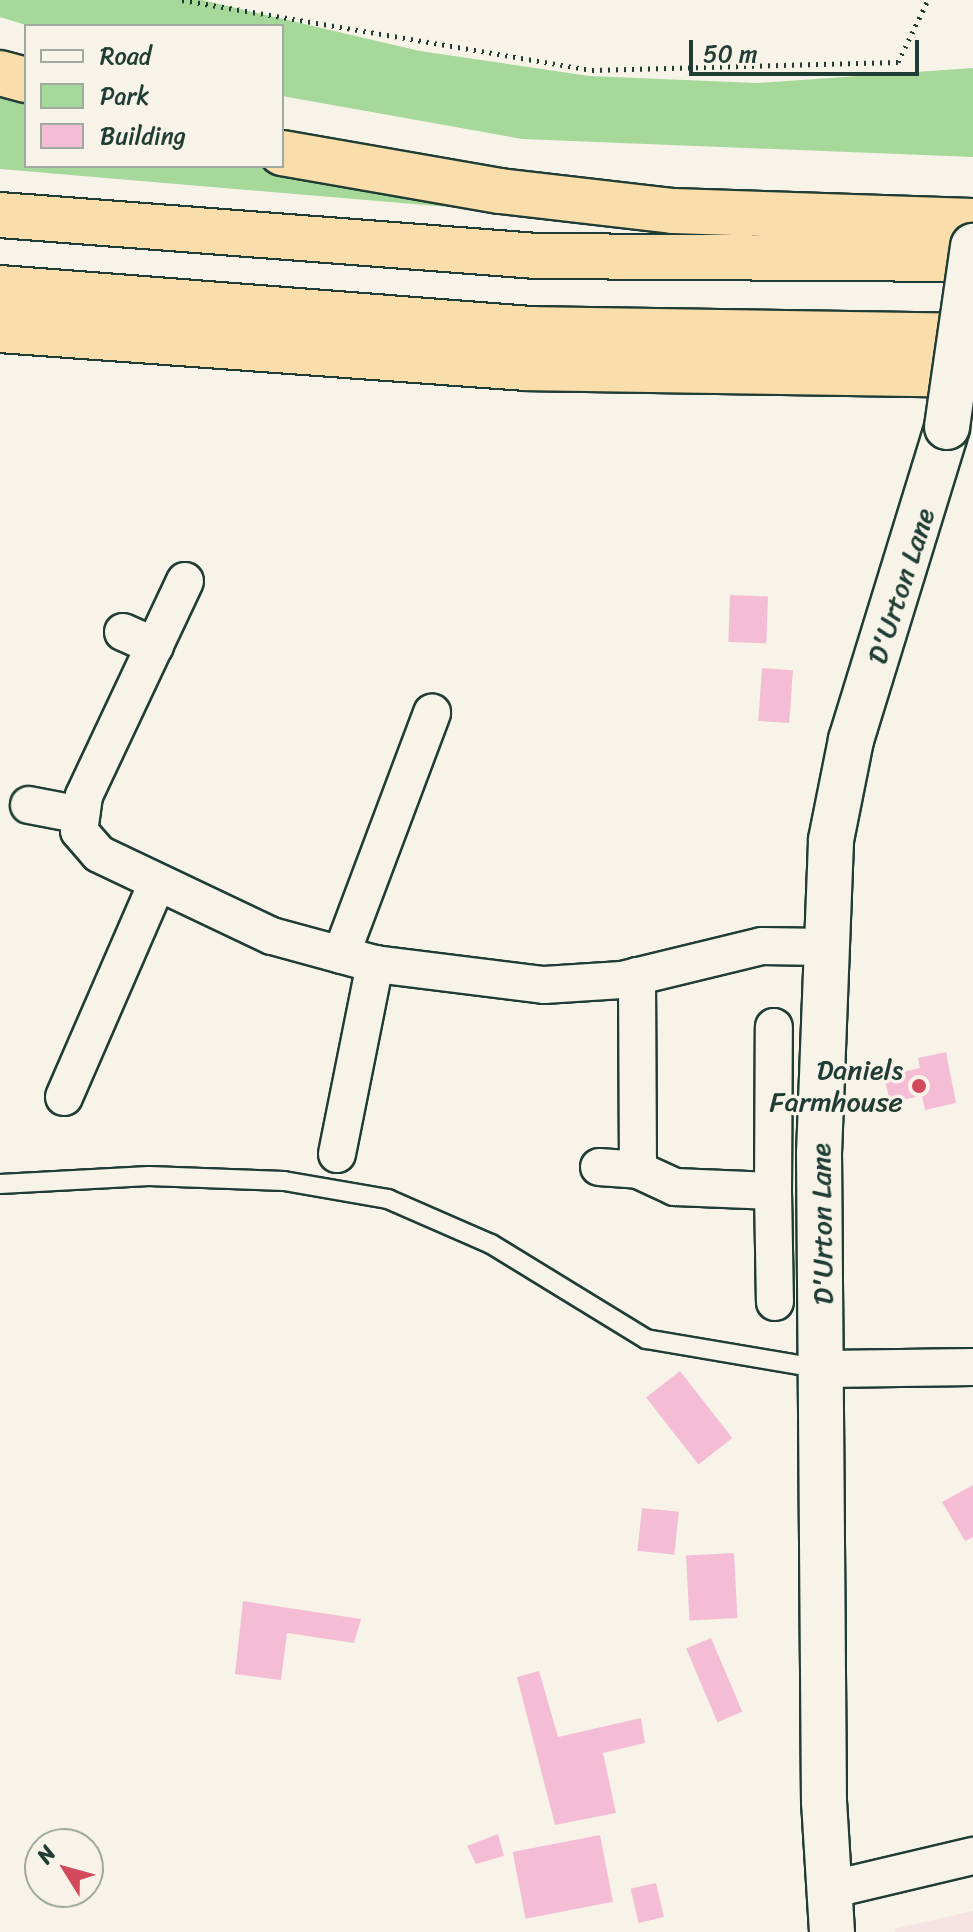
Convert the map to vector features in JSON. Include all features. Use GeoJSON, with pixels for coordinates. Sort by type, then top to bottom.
{"type":"FeatureCollection","features":[{"type":"Feature","properties":{"kind":"highway"},"geometry":{"type":"LineString","coordinates":[[0,73],[24,79]]}},
{"type":"Feature","properties":{"kind":"highway"},"geometry":{"type":"LineString","coordinates":[[284,134],[678,188],[973,198]]}},
{"type":"Feature","properties":{"kind":"highway"},"geometry":{"type":"LineString","coordinates":[[284,153],[500,191],[673,211],[973,221]]}},
{"type":"Feature","properties":{"kind":"highway"},"geometry":{"type":"LineString","coordinates":[[0,215],[537,256],[973,259]]}},
{"type":"Feature","properties":{"kind":"highway"},"geometry":{"type":"LineString","coordinates":[[0,288],[531,329],[973,336]]}},
{"type":"Feature","properties":{"kind":"highway"},"geometry":{"type":"LineString","coordinates":[[0,330],[526,368],[973,375]]}},
{"type":"Feature","properties":{"kind":"street","name":"D'Urton Lane"},"geometry":{"type":"LineString","coordinates":[[831,1911],[826,1369],[819,1154],[831,840],[851,740],[947,427],[973,246]]}},
{"type":"Feature","properties":{"kind":"street"},"geometry":{"type":"LineString","coordinates":[[185,581],[139,639],[81,815],[79,831],[99,854],[272,936],[375,964],[544,985],[637,976],[762,946],[825,947]]}},
{"type":"Feature","properties":{"kind":"street"},"geometry":{"type":"LineString","coordinates":[[341,955],[432,713]]}},
{"type":"Feature","properties":{"kind":"street"},"geometry":{"type":"LineString","coordinates":[[29,805],[81,815]]}},
{"type":"Feature","properties":{"kind":"street"},"geometry":{"type":"LineString","coordinates":[[64,1097],[157,883]]}},
{"type":"Feature","properties":{"kind":"street"},"geometry":{"type":"LineString","coordinates":[[337,1154],[375,964]]}},
{"type":"Feature","properties":{"kind":"street"},"geometry":{"type":"LineString","coordinates":[[637,976],[638,1170]]}},
{"type":"Feature","properties":{"kind":"street"},"geometry":{"type":"LineString","coordinates":[[774,1027],[775,1302]]}},
{"type":"Feature","properties":{"kind":"street"},"geometry":{"type":"LineString","coordinates":[[599,1167],[638,1170],[675,1187],[773,1191]]}},
{"type":"Feature","properties":{"kind":"street"},"geometry":{"type":"LineString","coordinates":[[826,1369],[973,1367]]}},
{"type":"Feature","properties":{"kind":"street"},"geometry":{"type":"LineString","coordinates":[[831,1911],[973,1856]]}},
{"type":"Feature","properties":{"kind":"lane"},"geometry":{"type":"LineString","coordinates":[[0,1184],[149,1176],[284,1181],[388,1199],[491,1244],[646,1339],[826,1369]]}},
{"type":"Feature","properties":{"kind":"path"},"geometry":{"type":"LineString","coordinates":[[182,0],[592,70],[898,62],[928,0]]}},
{"type":"Feature","properties":{"kind":"shaded area"},"geometry":{"type":"Polygon","coordinates":[[[973,1911],[973,1932],[895,1932],[894,1929],[973,1911]]]}},
{"type":"Feature","properties":{"kind":"green space"},"geometry":{"type":"Polygon","coordinates":[[[0,0],[202,0],[420,51],[589,76],[757,83],[973,68],[973,157],[522,139],[284,96],[284,24],[24,24],[0,17],[0,0]]]}},
{"type":"Feature","properties":{"kind":"green space"},"geometry":{"type":"Polygon","coordinates":[[[0,95],[24,102],[24,168],[274,168],[496,211],[0,169],[0,95]]]}},
{"type":"Feature","properties":{"kind":"building"},"geometry":{"type":"Polygon","coordinates":[[[730,595],[768,596],[766,643],[728,642],[730,595]]]}},
{"type":"Feature","properties":{"kind":"building"},"geometry":{"type":"Polygon","coordinates":[[[762,668],[793,670],[789,723],[758,721],[762,668]]]}},
{"type":"Feature","properties":{"kind":"building","name":"Daniels Farmhouse"},"geometry":{"type":"Polygon","coordinates":[[[946,1052],[956,1103],[925,1110],[922,1096],[890,1102],[884,1076],[920,1068],[918,1058],[946,1052]]]}},
{"type":"Feature","properties":{"kind":"building"},"geometry":{"type":"Polygon","coordinates":[[[680,1371],[732,1438],[698,1464],[646,1397],[680,1371]]]}},
{"type":"Feature","properties":{"kind":"building"},"geometry":{"type":"Polygon","coordinates":[[[973,1485],[973,1537],[965,1541],[942,1502],[973,1485]]]}},
{"type":"Feature","properties":{"kind":"building"},"geometry":{"type":"Polygon","coordinates":[[[642,1508],[679,1512],[674,1555],[638,1551],[642,1508]]]}},
{"type":"Feature","properties":{"kind":"building"},"geometry":{"type":"Polygon","coordinates":[[[734,1553],[737,1618],[689,1620],[686,1556],[734,1553]]]}},
{"type":"Feature","properties":{"kind":"building"},"geometry":{"type":"Polygon","coordinates":[[[243,1601],[361,1619],[354,1643],[287,1633],[281,1680],[235,1674],[243,1601]]]}},
{"type":"Feature","properties":{"kind":"building"},"geometry":{"type":"Polygon","coordinates":[[[711,1638],[742,1712],[717,1722],[686,1649],[711,1638]]]}},
{"type":"Feature","properties":{"kind":"building"},"geometry":{"type":"Polygon","coordinates":[[[539,1671],[558,1737],[641,1718],[645,1743],[603,1753],[616,1813],[555,1825],[517,1677],[539,1671]]]}},
{"type":"Feature","properties":{"kind":"building"},"geometry":{"type":"Polygon","coordinates":[[[498,1834],[504,1856],[476,1864],[467,1846],[498,1834]]]}},
{"type":"Feature","properties":{"kind":"building"},"geometry":{"type":"Polygon","coordinates":[[[600,1835],[613,1902],[526,1919],[513,1852],[600,1835]]]}},
{"type":"Feature","properties":{"kind":"building"},"geometry":{"type":"Polygon","coordinates":[[[656,1883],[664,1917],[639,1923],[631,1889],[656,1883]]]}},
{"type":"Feature","properties":{"kind":"place","name":"Daniels Farmhouse"},"geometry":{"type":"Point","coordinates":[919,1086]}}]}
